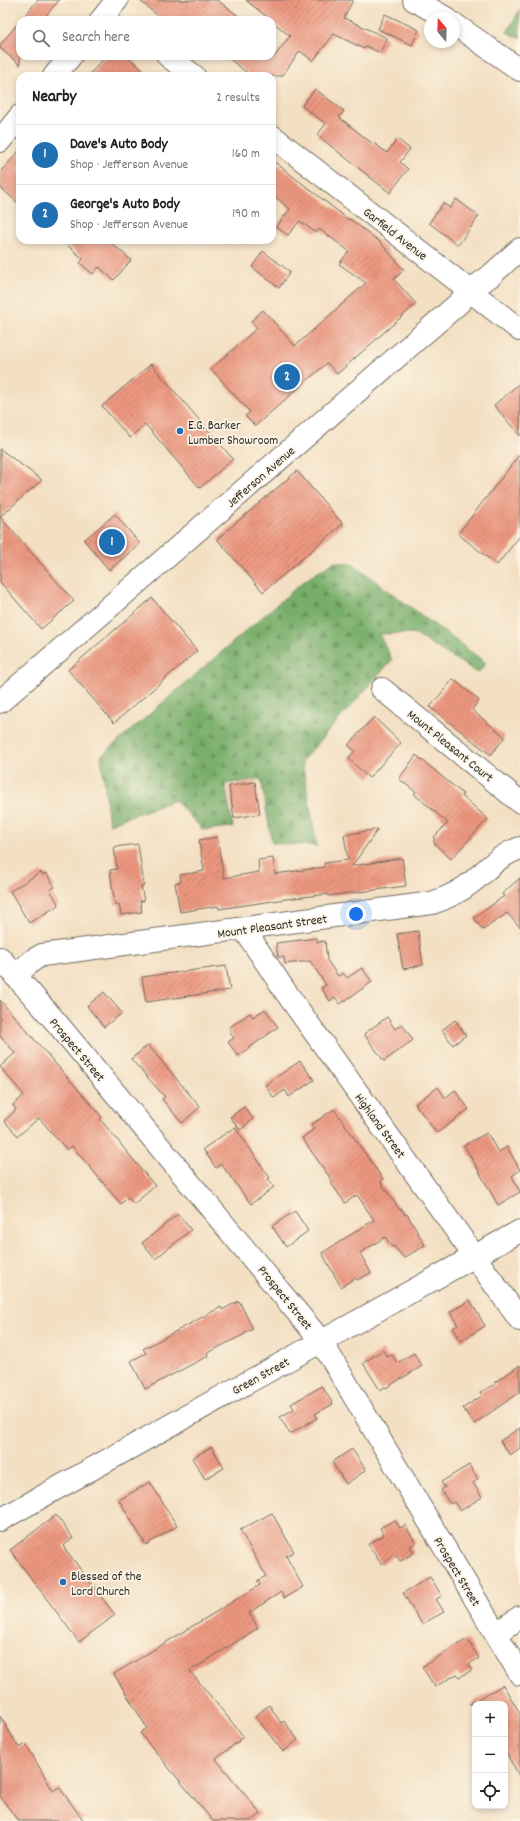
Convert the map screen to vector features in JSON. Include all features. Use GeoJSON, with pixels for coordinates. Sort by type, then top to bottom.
{"type":"FeatureCollection","features":[{"type":"Feature","properties":{"kind":"street"},"geometry":{"type":"LineString","coordinates":[[414,0],[435,12]]}},
{"type":"Feature","properties":{"kind":"street"},"geometry":{"type":"LineString","coordinates":[[460,28],[520,70]]}},
{"type":"Feature","properties":{"kind":"street"},"geometry":{"type":"LineString","coordinates":[[57,72],[68,60]]}},
{"type":"Feature","properties":{"kind":"street"},"geometry":{"type":"LineString","coordinates":[[173,60],[189,72]]}},
{"type":"Feature","properties":{"kind":"street","name":"Garfield Avenue"},"geometry":{"type":"LineString","coordinates":[[276,139],[520,330]]}},
{"type":"Feature","properties":{"kind":"street","name":"Jefferson Avenue"},"geometry":{"type":"LineString","coordinates":[[0,702],[453,308],[469,291],[520,249]]}},
{"type":"Feature","properties":{"kind":"street","name":"Mount Pleasant Court"},"geometry":{"type":"LineString","coordinates":[[382,689],[520,802]]}},
{"type":"Feature","properties":{"kind":"street","name":"Mount Pleasant Street"},"geometry":{"type":"LineString","coordinates":[[15,976],[32,960],[42,955],[421,905],[443,900],[462,889],[501,856],[520,848]]}},
{"type":"Feature","properties":{"kind":"street","name":"Highland Street"},"geometry":{"type":"LineString","coordinates":[[244,929],[285,991],[520,1320]]}},
{"type":"Feature","properties":{"kind":"street","name":"Prospect Street"},"geometry":{"type":"LineString","coordinates":[[0,958],[56,1022],[322,1341],[520,1674]]}},
{"type":"Feature","properties":{"kind":"street","name":"Green Street"},"geometry":{"type":"LineString","coordinates":[[0,1520],[520,1231]]}},
{"type":"Feature","properties":{"kind":"street"},"geometry":{"type":"LineString","coordinates":[[496,1634],[520,1617]]}},
{"type":"Feature","properties":{"kind":"green space"},"geometry":{"type":"Polygon","coordinates":[[[520,10],[520,39],[507,32],[520,10]]]}},
{"type":"Feature","properties":{"kind":"green space"},"geometry":{"type":"Polygon","coordinates":[[[334,562],[351,563],[486,663],[478,673],[413,633],[379,634],[392,660],[302,761],[317,846],[272,843],[261,779],[225,784],[233,827],[203,830],[175,800],[109,824],[101,756],[304,581],[334,562]]]}},
{"type":"Feature","properties":{"kind":"building"},"geometry":{"type":"Polygon","coordinates":[[[38,0],[59,0],[45,16],[24,16],[38,0]]]}},
{"type":"Feature","properties":{"kind":"building"},"geometry":{"type":"Polygon","coordinates":[[[139,0],[217,0],[239,16],[158,16],[139,0]]]}},
{"type":"Feature","properties":{"kind":"building"},"geometry":{"type":"Polygon","coordinates":[[[246,0],[353,0],[344,18],[387,38],[380,53],[366,46],[364,49],[334,34],[313,61],[300,51],[282,76],[276,76],[276,72],[246,72],[231,60],[276,60],[276,55],[290,36],[276,25],[276,16],[266,16],[246,0]]]}},
{"type":"Feature","properties":{"kind":"building"},"geometry":{"type":"Polygon","coordinates":[[[385,14],[419,30],[412,45],[378,29],[385,14]]]}},
{"type":"Feature","properties":{"kind":"building"},"geometry":{"type":"Polygon","coordinates":[[[16,26],[16,60],[20,60],[20,65],[0,48],[0,45],[16,26]]]}},
{"type":"Feature","properties":{"kind":"building"},"geometry":{"type":"Polygon","coordinates":[[[102,60],[131,60],[145,72],[92,72],[102,60]]]}},
{"type":"Feature","properties":{"kind":"building"},"geometry":{"type":"Polygon","coordinates":[[[315,89],[344,111],[339,117],[387,153],[397,139],[410,149],[400,162],[408,169],[390,193],[317,135],[326,124],[302,106],[315,89]]]}},
{"type":"Feature","properties":{"kind":"building"},"geometry":{"type":"Polygon","coordinates":[[[16,154],[16,201],[0,187],[0,172],[16,154]]]}},
{"type":"Feature","properties":{"kind":"building"},"geometry":{"type":"Polygon","coordinates":[[[276,163],[349,220],[350,219],[380,242],[404,270],[394,279],[416,304],[337,374],[327,363],[255,426],[245,416],[250,412],[211,369],[257,328],[251,321],[263,310],[295,346],[366,283],[339,264],[349,251],[319,229],[316,233],[300,221],[288,235],[276,227],[290,209],[276,197],[276,163]]]}},
{"type":"Feature","properties":{"kind":"building"},"geometry":{"type":"Polygon","coordinates":[[[456,199],[479,216],[458,245],[429,223],[443,203],[450,208],[456,199]]]}},
{"type":"Feature","properties":{"kind":"building"},"geometry":{"type":"Polygon","coordinates":[[[66,244],[113,244],[131,260],[114,280],[99,267],[93,274],[80,263],[83,259],[66,244]]]}},
{"type":"Feature","properties":{"kind":"building"},"geometry":{"type":"Polygon","coordinates":[[[263,251],[290,272],[279,288],[252,267],[263,251]]]}},
{"type":"Feature","properties":{"kind":"building","name":"E.G. Barker Lumber Showroom"},"geometry":{"type":"Polygon","coordinates":[[[151,364],[233,459],[200,488],[145,424],[130,438],[102,406],[151,364]]]}},
{"type":"Feature","properties":{"kind":"building"},"geometry":{"type":"Polygon","coordinates":[[[520,383],[520,436],[494,405],[520,383]]]}},
{"type":"Feature","properties":{"kind":"building"},"geometry":{"type":"Polygon","coordinates":[[[0,449],[42,480],[0,517],[0,449]]]}},
{"type":"Feature","properties":{"kind":"building"},"geometry":{"type":"Polygon","coordinates":[[[520,454],[520,536],[497,565],[458,534],[520,454]]]}},
{"type":"Feature","properties":{"kind":"building"},"geometry":{"type":"Polygon","coordinates":[[[297,471],[343,524],[263,592],[217,539],[297,471]]]}},
{"type":"Feature","properties":{"kind":"building"},"geometry":{"type":"Polygon","coordinates":[[[115,514],[140,544],[109,570],[84,540],[115,514]]]}},
{"type":"Feature","properties":{"kind":"building"},"geometry":{"type":"Polygon","coordinates":[[[0,517],[74,601],[41,629],[0,582],[0,517]]]}},
{"type":"Feature","properties":{"kind":"building"},"geometry":{"type":"Polygon","coordinates":[[[152,598],[197,651],[114,723],[68,670],[152,598]]]}},
{"type":"Feature","properties":{"kind":"building"},"geometry":{"type":"Polygon","coordinates":[[[453,679],[479,700],[472,710],[505,737],[491,755],[430,707],[453,679]]]}},
{"type":"Feature","properties":{"kind":"building"},"geometry":{"type":"Polygon","coordinates":[[[374,717],[401,743],[369,778],[348,758],[355,751],[348,745],[374,717]]]}},
{"type":"Feature","properties":{"kind":"building"},"geometry":{"type":"Polygon","coordinates":[[[416,755],[463,794],[462,796],[488,819],[451,859],[434,843],[434,837],[448,823],[414,794],[416,792],[399,779],[416,755]]]}},
{"type":"Feature","properties":{"kind":"building"},"geometry":{"type":"Polygon","coordinates":[[[255,782],[260,814],[234,818],[229,786],[255,782]]]}},
{"type":"Feature","properties":{"kind":"building"},"geometry":{"type":"Polygon","coordinates":[[[378,829],[352,866],[402,858],[406,886],[328,896],[328,894],[286,899],[219,909],[218,906],[180,912],[175,883],[181,882],[180,875],[204,871],[199,840],[217,837],[224,878],[259,872],[258,860],[273,858],[275,874],[324,867],[324,863],[348,860],[344,835],[378,829]]]}},
{"type":"Feature","properties":{"kind":"building"},"geometry":{"type":"Polygon","coordinates":[[[138,844],[144,886],[141,886],[144,901],[140,901],[142,912],[121,915],[119,904],[115,905],[110,870],[117,869],[114,847],[138,844]]]}},
{"type":"Feature","properties":{"kind":"building"},"geometry":{"type":"Polygon","coordinates":[[[41,872],[43,875],[46,873],[55,887],[50,890],[59,905],[29,923],[10,891],[41,872]]]}},
{"type":"Feature","properties":{"kind":"building"},"geometry":{"type":"Polygon","coordinates":[[[520,878],[520,927],[507,913],[483,930],[474,918],[504,896],[502,894],[520,878]]]}},
{"type":"Feature","properties":{"kind":"building"},"geometry":{"type":"Polygon","coordinates":[[[418,931],[423,965],[403,969],[397,934],[418,931]]]}},
{"type":"Feature","properties":{"kind":"building"},"geometry":{"type":"Polygon","coordinates":[[[317,938],[317,942],[325,941],[327,960],[338,976],[343,973],[347,978],[362,968],[372,982],[340,1004],[335,997],[330,1001],[321,988],[326,985],[310,961],[285,964],[284,957],[278,957],[276,943],[317,938]]]}},
{"type":"Feature","properties":{"kind":"building"},"geometry":{"type":"Polygon","coordinates":[[[226,966],[230,990],[146,1002],[142,977],[226,966]]]}},
{"type":"Feature","properties":{"kind":"building"},"geometry":{"type":"Polygon","coordinates":[[[104,992],[122,1013],[104,1027],[87,1006],[104,992]]]}},
{"type":"Feature","properties":{"kind":"building"},"geometry":{"type":"Polygon","coordinates":[[[0,1000],[102,1117],[100,1119],[155,1186],[134,1204],[128,1197],[121,1204],[72,1146],[67,1150],[39,1118],[18,1136],[4,1121],[16,1110],[13,1105],[24,1095],[0,1067],[15,1053],[0,1036],[0,1000]]]}},
{"type":"Feature","properties":{"kind":"building"},"geometry":{"type":"Polygon","coordinates":[[[265,1009],[278,1027],[238,1056],[228,1042],[234,1038],[230,1033],[230,1027],[250,1013],[253,1017],[265,1009]]]}},
{"type":"Feature","properties":{"kind":"building"},"geometry":{"type":"Polygon","coordinates":[[[387,1017],[395,1029],[402,1024],[413,1040],[384,1061],[364,1034],[387,1017]]]}},
{"type":"Feature","properties":{"kind":"building"},"geometry":{"type":"Polygon","coordinates":[[[455,1020],[466,1035],[453,1045],[442,1030],[455,1020]]]}},
{"type":"Feature","properties":{"kind":"building"},"geometry":{"type":"Polygon","coordinates":[[[148,1045],[200,1107],[182,1123],[162,1099],[165,1097],[131,1059],[148,1045]]]}},
{"type":"Feature","properties":{"kind":"building"},"geometry":{"type":"Polygon","coordinates":[[[300,1061],[314,1080],[289,1097],[285,1090],[274,1098],[265,1085],[300,1061]]]}},
{"type":"Feature","properties":{"kind":"building"},"geometry":{"type":"Polygon","coordinates":[[[438,1087],[445,1098],[455,1090],[469,1109],[437,1133],[415,1104],[438,1087]]]}},
{"type":"Feature","properties":{"kind":"building"},"geometry":{"type":"Polygon","coordinates":[[[244,1107],[253,1119],[240,1130],[230,1117],[244,1107]]]}},
{"type":"Feature","properties":{"kind":"building"},"geometry":{"type":"Polygon","coordinates":[[[334,1109],[383,1179],[381,1181],[382,1184],[400,1210],[402,1209],[405,1215],[407,1214],[425,1245],[404,1258],[394,1246],[392,1247],[385,1237],[360,1253],[371,1273],[357,1280],[355,1278],[341,1287],[322,1253],[374,1220],[357,1195],[345,1203],[331,1183],[333,1182],[302,1138],[314,1129],[311,1125],[334,1109]]]}},
{"type":"Feature","properties":{"kind":"building"},"geometry":{"type":"Polygon","coordinates":[[[235,1127],[270,1178],[268,1179],[274,1187],[251,1204],[221,1164],[216,1168],[203,1149],[235,1127]]]}},
{"type":"Feature","properties":{"kind":"building"},"geometry":{"type":"Polygon","coordinates":[[[487,1133],[498,1152],[507,1147],[520,1170],[512,1176],[520,1192],[498,1205],[464,1145],[487,1133]]]}},
{"type":"Feature","properties":{"kind":"building"},"geometry":{"type":"Polygon","coordinates":[[[295,1211],[308,1231],[286,1247],[272,1226],[295,1211]]]}},
{"type":"Feature","properties":{"kind":"building"},"geometry":{"type":"Polygon","coordinates":[[[178,1214],[191,1230],[155,1259],[142,1243],[178,1214]]]}},
{"type":"Feature","properties":{"kind":"building"},"geometry":{"type":"Polygon","coordinates":[[[470,1300],[485,1326],[461,1341],[453,1328],[458,1325],[450,1312],[470,1300]]]}},
{"type":"Feature","properties":{"kind":"building"},"geometry":{"type":"Polygon","coordinates":[[[239,1301],[253,1329],[207,1353],[208,1356],[145,1389],[131,1361],[146,1353],[143,1349],[221,1307],[222,1310],[239,1301]]]}},
{"type":"Feature","properties":{"kind":"building"},"geometry":{"type":"Polygon","coordinates":[[[383,1350],[387,1357],[392,1355],[397,1363],[414,1353],[422,1366],[386,1388],[385,1387],[380,1390],[363,1363],[383,1350]]]}},
{"type":"Feature","properties":{"kind":"building"},"geometry":{"type":"Polygon","coordinates":[[[520,1365],[520,1392],[474,1424],[463,1408],[482,1396],[480,1392],[496,1384],[495,1382],[520,1365]]]}},
{"type":"Feature","properties":{"kind":"building"},"geometry":{"type":"Polygon","coordinates":[[[322,1386],[333,1404],[315,1414],[317,1418],[290,1434],[280,1417],[294,1409],[291,1404],[322,1386]]]}},
{"type":"Feature","properties":{"kind":"building"},"geometry":{"type":"Polygon","coordinates":[[[520,1428],[520,1448],[510,1455],[500,1441],[520,1428]]]}},
{"type":"Feature","properties":{"kind":"building"},"geometry":{"type":"Polygon","coordinates":[[[212,1447],[224,1468],[205,1479],[192,1458],[212,1447]]]}},
{"type":"Feature","properties":{"kind":"building"},"geometry":{"type":"Polygon","coordinates":[[[352,1449],[366,1470],[346,1484],[332,1462],[352,1449]]]}},
{"type":"Feature","properties":{"kind":"building"},"geometry":{"type":"Polygon","coordinates":[[[469,1465],[478,1479],[473,1483],[482,1497],[460,1511],[454,1502],[450,1504],[441,1490],[445,1487],[441,1482],[469,1465]]]}},
{"type":"Feature","properties":{"kind":"building"},"geometry":{"type":"Polygon","coordinates":[[[150,1482],[177,1526],[146,1545],[119,1500],[150,1482]]]}},
{"type":"Feature","properties":{"kind":"building"},"geometry":{"type":"Polygon","coordinates":[[[272,1513],[294,1552],[286,1556],[303,1587],[284,1598],[281,1592],[249,1613],[258,1628],[190,1671],[244,1737],[216,1759],[261,1814],[252,1821],[213,1821],[140,1733],[147,1728],[114,1674],[260,1585],[257,1581],[266,1576],[240,1530],[272,1513]]]}},
{"type":"Feature","properties":{"kind":"building","name":"Blessed of the Lord Church"},"geometry":{"type":"Polygon","coordinates":[[[56,1515],[73,1538],[63,1546],[115,1615],[79,1642],[10,1550],[56,1515]]]}},
{"type":"Feature","properties":{"kind":"building"},"geometry":{"type":"Polygon","coordinates":[[[395,1520],[400,1528],[405,1525],[416,1543],[410,1546],[414,1553],[400,1561],[396,1555],[381,1564],[368,1544],[384,1535],[380,1528],[395,1520]]]}},
{"type":"Feature","properties":{"kind":"building"},"geometry":{"type":"Polygon","coordinates":[[[430,1577],[442,1596],[436,1599],[444,1612],[422,1624],[403,1593],[430,1577]]]}},
{"type":"Feature","properties":{"kind":"building"},"geometry":{"type":"Polygon","coordinates":[[[467,1639],[479,1658],[469,1664],[472,1670],[460,1677],[457,1674],[435,1687],[422,1667],[467,1639]]]}},
{"type":"Feature","properties":{"kind":"building"},"geometry":{"type":"Polygon","coordinates":[[[503,1685],[520,1713],[520,1777],[508,1756],[508,1701],[474,1701],[503,1685]]]}},
{"type":"Feature","properties":{"kind":"building"},"geometry":{"type":"Polygon","coordinates":[[[269,1705],[281,1723],[284,1721],[298,1740],[283,1752],[255,1716],[269,1705]]]}},
{"type":"Feature","properties":{"kind":"building"},"geometry":{"type":"Polygon","coordinates":[[[0,1716],[19,1748],[26,1744],[53,1791],[59,1787],[84,1821],[18,1821],[0,1796],[0,1716]]]}},
{"type":"Feature","properties":{"kind":"place","name":"George's Auto Body"},"geometry":{"type":"Point","coordinates":[287,377]}},
{"type":"Feature","properties":{"kind":"place","name":"E.G. Barker Lumber Showroom"},"geometry":{"type":"Point","coordinates":[180,431]}},
{"type":"Feature","properties":{"kind":"place","name":"Dave's Auto Body"},"geometry":{"type":"Point","coordinates":[112,542]}},
{"type":"Feature","properties":{"kind":"place","name":"Blessed of the Lord Church"},"geometry":{"type":"Point","coordinates":[63,1582]}}]}
